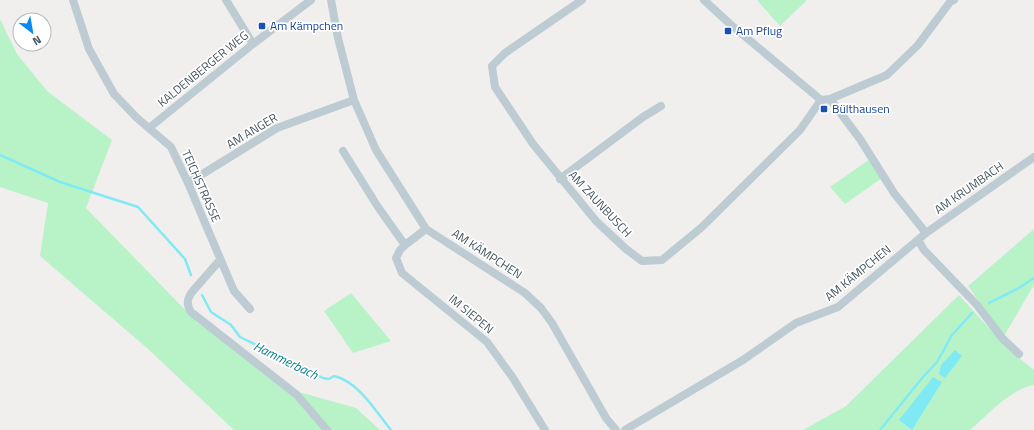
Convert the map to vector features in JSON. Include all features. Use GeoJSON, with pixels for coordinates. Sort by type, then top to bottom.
{"type":"FeatureCollection","features":[{"type":"Feature","properties":{"kind":"street","name":"TEICHSTRASSE"},"geometry":{"type":"LineString","coordinates":[[73,0],[89,49],[104,78],[125,107],[171,147],[234,291],[250,309]]}},
{"type":"Feature","properties":{"kind":"street"},"geometry":{"type":"LineString","coordinates":[[226,0],[253,44]]}},
{"type":"Feature","properties":{"kind":"street","name":"KALDENBERGER WEG"},"geometry":{"type":"LineString","coordinates":[[149,128],[253,44],[311,0]]}},
{"type":"Feature","properties":{"kind":"street","name":"AM KÄMPCHEN"},"geometry":{"type":"LineString","coordinates":[[331,0],[338,38],[354,100],[376,150],[426,229],[525,294],[541,308],[552,323],[606,418],[616,430]]}},
{"type":"Feature","properties":{"kind":"street","name":"AM ZAUNBUSCH"},"geometry":{"type":"LineString","coordinates":[[582,0],[505,53],[492,66],[495,87],[533,144],[560,179],[596,221],[626,249],[642,261],[662,260],[702,227],[800,130],[821,100]]}},
{"type":"Feature","properties":{"kind":"street"},"geometry":{"type":"LineString","coordinates":[[704,0],[730,24],[821,100],[830,98],[887,75],[918,45],[951,1]]}},
{"type":"Feature","properties":{"kind":"street"},"geometry":{"type":"LineString","coordinates":[[830,98],[860,139],[894,193],[926,233]]}},
{"type":"Feature","properties":{"kind":"street","name":"AM ANGER"},"geometry":{"type":"LineString","coordinates":[[188,183],[277,128],[354,100]]}},
{"type":"Feature","properties":{"kind":"street"},"geometry":{"type":"LineString","coordinates":[[560,179],[642,117],[661,106]]}},
{"type":"Feature","properties":{"kind":"street"},"geometry":{"type":"LineString","coordinates":[[343,151],[378,207],[405,245]]}},
{"type":"Feature","properties":{"kind":"street","name":"AM KRUMBACH"},"geometry":{"type":"LineString","coordinates":[[918,240],[1034,157]]}},
{"type":"Feature","properties":{"kind":"street","name":"IM SIEPEN"},"geometry":{"type":"LineString","coordinates":[[426,229],[400,250],[396,258],[402,273],[487,342],[513,378],[545,430]]}},
{"type":"Feature","properties":{"kind":"street"},"geometry":{"type":"LineString","coordinates":[[918,240],[924,250],[977,306],[1002,338],[1019,354]]}},
{"type":"Feature","properties":{"kind":"street","name":"AM KÄMPCHEN"},"geometry":{"type":"LineString","coordinates":[[625,430],[743,360],[796,323],[838,307],[918,240]]}},
{"type":"Feature","properties":{"kind":"street"},"geometry":{"type":"LineString","coordinates":[[220,260],[188,297],[188,307],[191,312],[297,395],[327,430]]}},
{"type":"Feature","properties":{"kind":"green space"},"geometry":{"type":"Polygon","coordinates":[[[757,0],[807,0],[780,26],[757,0]]]}},
{"type":"Feature","properties":{"kind":"green space"},"geometry":{"type":"Polygon","coordinates":[[[0,19],[12,44],[12,52],[16,52],[47,91],[112,140],[86,208],[198,323],[299,392],[356,408],[380,430],[234,430],[147,348],[40,256],[48,203],[0,187],[0,19]]]}},
{"type":"Feature","properties":{"kind":"green space"},"geometry":{"type":"Polygon","coordinates":[[[870,159],[882,178],[845,204],[830,187],[870,159]]]}},
{"type":"Feature","properties":{"kind":"green space"},"geometry":{"type":"Polygon","coordinates":[[[1034,229],[1034,285],[1004,336],[968,286],[1034,229]]]}},
{"type":"Feature","properties":{"kind":"green space"},"geometry":{"type":"Polygon","coordinates":[[[351,293],[391,341],[353,353],[324,311],[351,293]]]}},
{"type":"Feature","properties":{"kind":"green space"},"geometry":{"type":"Polygon","coordinates":[[[959,295],[1008,349],[1034,370],[1034,385],[1025,387],[1008,397],[970,430],[803,430],[846,406],[959,295]]]}},
{"type":"Feature","properties":{"kind":"water"},"geometry":{"type":"Polygon","coordinates":[[[955,350],[962,356],[945,378],[939,374],[941,365],[955,350]]]}},
{"type":"Feature","properties":{"kind":"water"},"geometry":{"type":"Polygon","coordinates":[[[933,377],[942,382],[912,430],[899,420],[933,377]]]}},
{"type":"Feature","properties":{"kind":"waterway","name":"Hammerbach"},"geometry":{"type":"LineString","coordinates":[[0,155],[60,182],[138,207],[185,259],[191,275]]}},
{"type":"Feature","properties":{"kind":"waterway"},"geometry":{"type":"LineString","coordinates":[[989,303],[1019,288],[1034,278]]}},
{"type":"Feature","properties":{"kind":"waterway","name":"Hammerbach"},"geometry":{"type":"LineString","coordinates":[[202,295],[211,312],[231,325],[240,337],[323,378],[329,379],[334,376],[351,384],[366,398],[391,430]]}},
{"type":"Feature","properties":{"kind":"waterway"},"geometry":{"type":"LineString","coordinates":[[880,430],[937,362],[952,335],[972,313]]}},
{"type":"Feature","properties":{"kind":"place","name":"Am Kämpchen"},"geometry":{"type":"Point","coordinates":[262,26]}},
{"type":"Feature","properties":{"kind":"place","name":"Am Pflug"},"geometry":{"type":"Point","coordinates":[728,31]}},
{"type":"Feature","properties":{"kind":"place","name":"Bülthausen"},"geometry":{"type":"Point","coordinates":[824,109]}}]}
